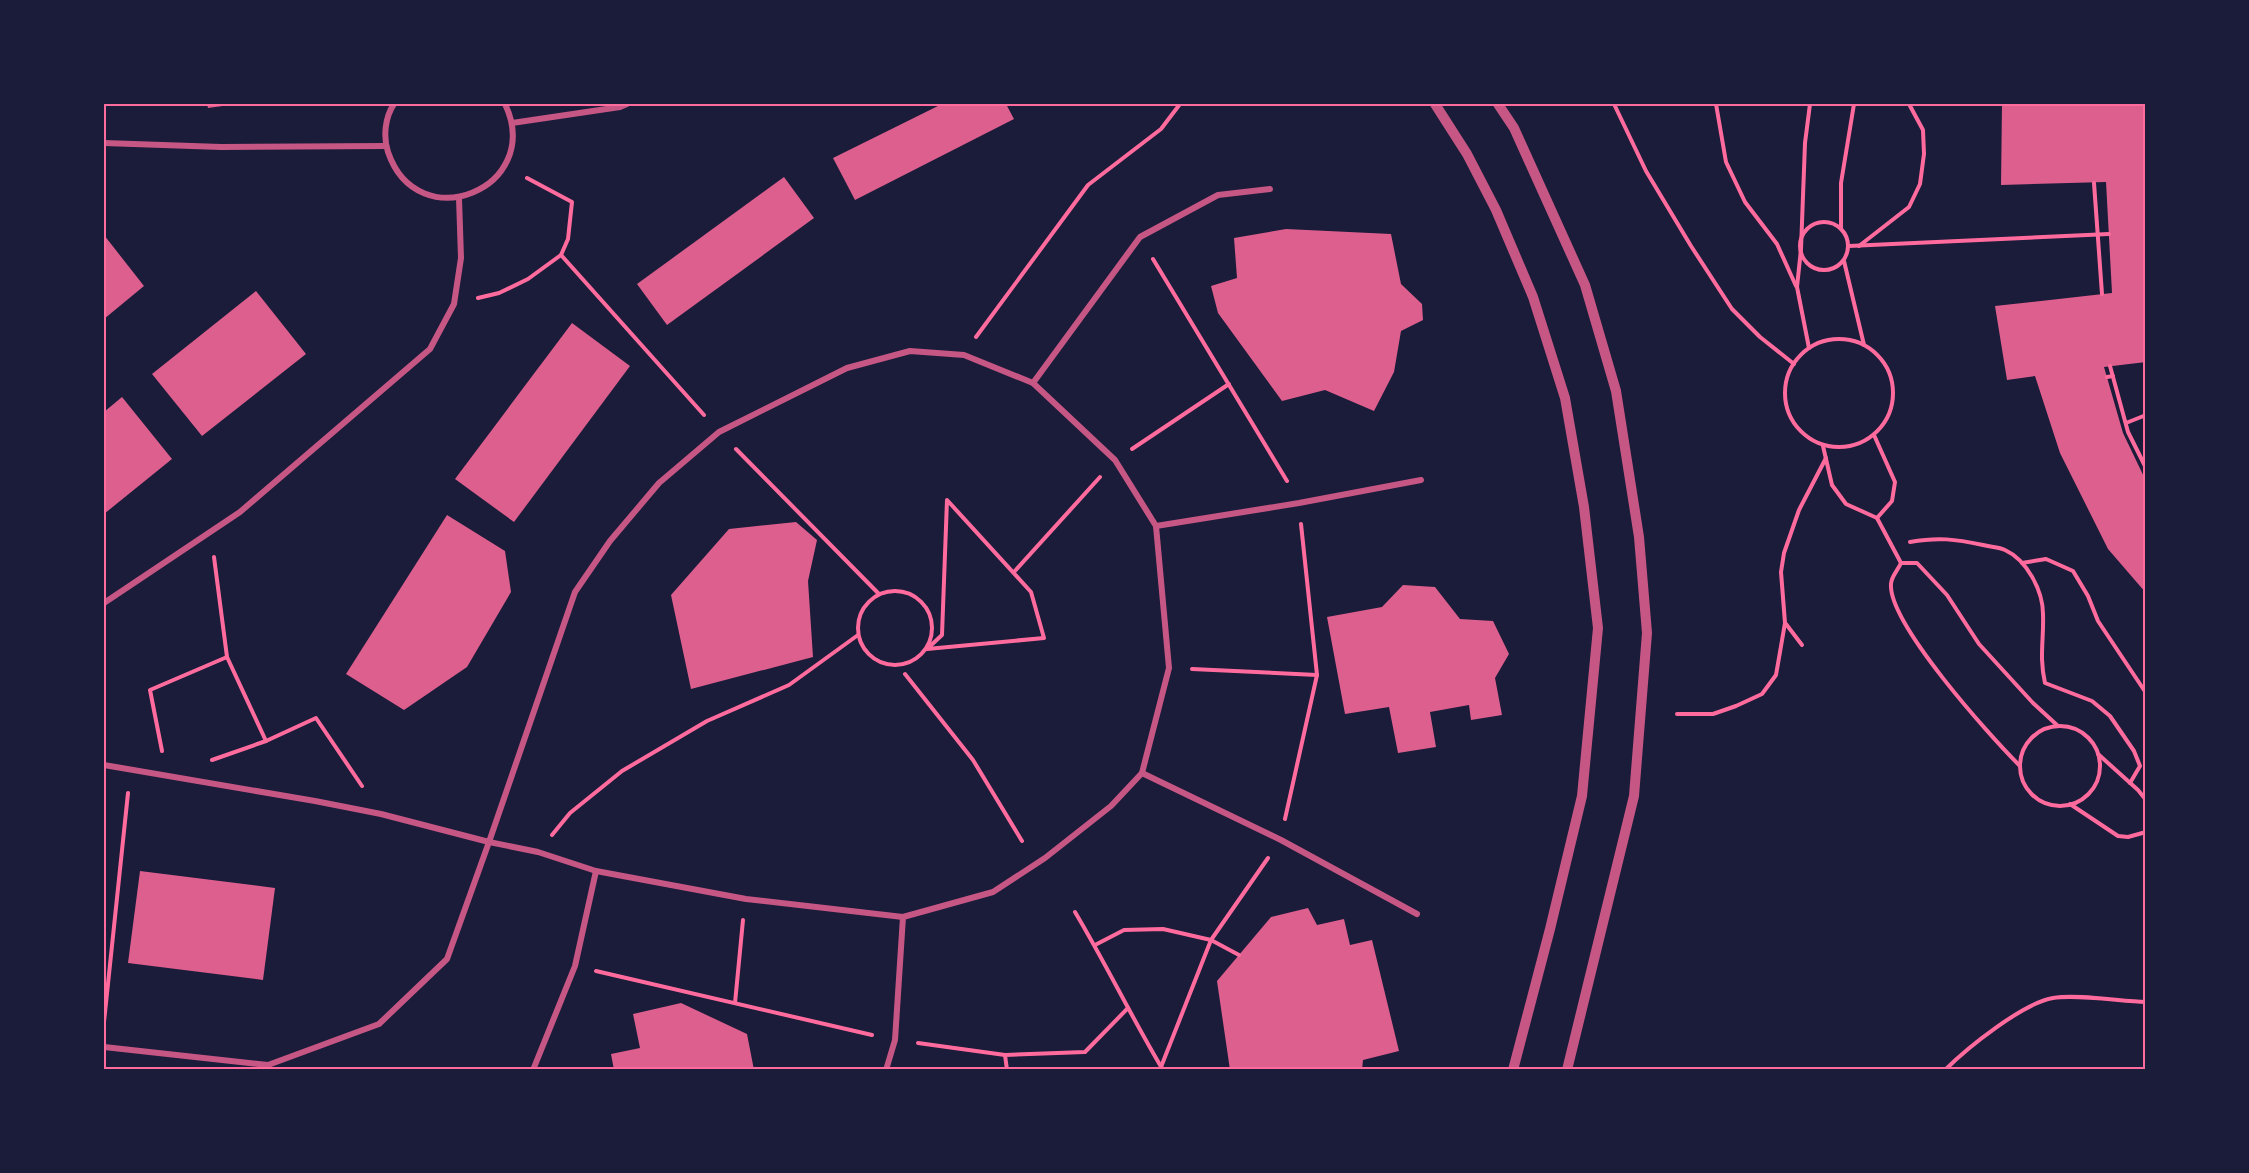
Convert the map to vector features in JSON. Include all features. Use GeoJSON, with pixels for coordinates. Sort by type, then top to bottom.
{"type":"FeatureCollection","features":[{"type":"Feature","properties":{"kind":"street"},"geometry":{"type":"LineString","coordinates":[[394,104],[386,126],[386,146],[392,165],[404,180],[420,192],[440,198],[459,198],[479,192],[495,180],[506,163],[513,144],[512,123],[505,104]]}},
{"type":"Feature","properties":{"kind":"street"},"geometry":{"type":"LineString","coordinates":[[512,123],[620,107],[627,104]]}},
{"type":"Feature","properties":{"kind":"street"},"geometry":{"type":"LineString","coordinates":[[1435,104],[1467,154],[1496,210],[1533,297],[1564,398],[1584,507],[1598,628],[1582,796],[1513,1070]]}},
{"type":"Feature","properties":{"kind":"street"},"geometry":{"type":"LineString","coordinates":[[1498,104],[1514,128],[1585,285],[1616,391],[1639,537],[1647,633],[1634,796],[1567,1070]]}},
{"type":"Feature","properties":{"kind":"street"},"geometry":{"type":"LineString","coordinates":[[104,143],[221,147],[386,146]]}},
{"type":"Feature","properties":{"kind":"street"},"geometry":{"type":"LineString","coordinates":[[1033,382],[1140,237],[1218,195],[1270,189]]}},
{"type":"Feature","properties":{"kind":"street"},"geometry":{"type":"LineString","coordinates":[[104,603],[240,512],[430,349],[454,304],[461,258],[459,198]]}},
{"type":"Feature","properties":{"kind":"street"},"geometry":{"type":"LineString","coordinates":[[104,765],[381,814],[489,842],[538,852],[596,871],[746,899],[903,917],[993,892],[1045,858],[1111,806],[1142,773],[1170,668],[1156,526],[1115,460],[1033,382],[964,355],[910,351],[847,368],[719,432],[659,483],[609,541],[575,592],[489,842],[447,959],[379,1024],[268,1065],[104,1047]]}},
{"type":"Feature","properties":{"kind":"street"},"geometry":{"type":"LineString","coordinates":[[1156,526],[1421,480]]}},
{"type":"Feature","properties":{"kind":"street"},"geometry":{"type":"LineString","coordinates":[[1142,773],[1281,840],[1417,914]]}},
{"type":"Feature","properties":{"kind":"street"},"geometry":{"type":"LineString","coordinates":[[532,1070],[575,966],[596,871]]}},
{"type":"Feature","properties":{"kind":"street"},"geometry":{"type":"LineString","coordinates":[[886,1070],[895,1040],[903,917]]}},
{"type":"Feature","properties":{"kind":"path"},"geometry":{"type":"LineString","coordinates":[[964,355],[1088,185],[1161,129],[1180,104]]}},
{"type":"Feature","properties":{"kind":"path"},"geometry":{"type":"LineString","coordinates":[[1614,104],[1646,171],[1732,309],[1794,364]]}},
{"type":"Feature","properties":{"kind":"path"},"geometry":{"type":"LineString","coordinates":[[1716,104],[1726,162],[1745,202],[1777,244],[1797,287],[1809,348]]}},
{"type":"Feature","properties":{"kind":"path"},"geometry":{"type":"LineString","coordinates":[[1810,104],[1805,143],[1801,249],[1806,262],[1818,270],[1832,269],[1844,261]]}},
{"type":"Feature","properties":{"kind":"path"},"geometry":{"type":"LineString","coordinates":[[1854,104],[1841,183],[1840,228],[1849,246],[1844,261],[1864,345]]}},
{"type":"Feature","properties":{"kind":"path"},"geometry":{"type":"LineString","coordinates":[[1858,246],[1909,207],[1920,184],[1924,154],[1923,130],[1909,104]]}},
{"type":"Feature","properties":{"kind":"path"},"geometry":{"type":"LineString","coordinates":[[454,304],[509,288],[528,279],[561,255],[568,239],[572,202],[527,178]]}},
{"type":"Feature","properties":{"kind":"path"},"geometry":{"type":"LineString","coordinates":[[2094,183],[2102,294]]}},
{"type":"Feature","properties":{"kind":"path"},"geometry":{"type":"LineString","coordinates":[[1797,287],[1803,236],[1811,226],[1823,222],[1840,228]]}},
{"type":"Feature","properties":{"kind":"path"},"geometry":{"type":"LineString","coordinates":[[1849,246],[2109,234]]}},
{"type":"Feature","properties":{"kind":"path"},"geometry":{"type":"LineString","coordinates":[[561,255],[719,432],[879,594]]}},
{"type":"Feature","properties":{"kind":"path"},"geometry":{"type":"LineString","coordinates":[[1850,340],[1864,345],[1886,365],[1892,379],[1891,410],[1874,435],[1850,447],[1823,446],[1809,439],[1789,417],[1784,387],[1788,372],[1809,348],[1822,341],[1850,340]]}},
{"type":"Feature","properties":{"kind":"path"},"geometry":{"type":"LineString","coordinates":[[2110,366],[2120,411],[2131,443],[2145,468]]}},
{"type":"Feature","properties":{"kind":"path"},"geometry":{"type":"LineString","coordinates":[[2107,377],[2113,376]]}},
{"type":"Feature","properties":{"kind":"path"},"geometry":{"type":"LineString","coordinates":[[1014,572],[1115,460],[1229,384]]}},
{"type":"Feature","properties":{"kind":"path"},"geometry":{"type":"LineString","coordinates":[[2126,423],[2145,415]]}},
{"type":"Feature","properties":{"kind":"path"},"geometry":{"type":"LineString","coordinates":[[1874,435],[1895,482],[1892,501],[1877,518]]}},
{"type":"Feature","properties":{"kind":"path"},"geometry":{"type":"LineString","coordinates":[[1823,446],[1832,485],[1846,504],[1877,518],[1901,564]]}},
{"type":"Feature","properties":{"kind":"path"},"geometry":{"type":"LineString","coordinates":[[1677,714],[1713,714],[1736,706],[1762,694],[1776,675],[1785,623],[1781,572],[1784,553],[1799,510],[1826,458]]}},
{"type":"Feature","properties":{"kind":"path"},"geometry":{"type":"LineString","coordinates":[[927,649],[934,624],[924,603],[914,595],[890,590],[879,594],[868,601],[858,622],[858,635],[863,647],[871,657],[894,666],[906,664],[918,658],[927,649],[942,635],[947,500],[1031,592],[1044,638],[927,649]]}},
{"type":"Feature","properties":{"kind":"path"},"geometry":{"type":"LineString","coordinates":[[211,531],[227,657],[266,741]]}},
{"type":"Feature","properties":{"kind":"path"},"geometry":{"type":"LineString","coordinates":[[1910,542],[1934,538],[1962,539],[2005,550],[2022,563],[2038,590],[2044,613],[2041,665],[2045,682],[2092,701],[2110,716],[2134,752],[2140,766],[2130,783]]}},
{"type":"Feature","properties":{"kind":"path"},"geometry":{"type":"LineString","coordinates":[[2022,563],[2046,559],[2073,571],[2088,596],[2098,621],[2145,693]]}},
{"type":"Feature","properties":{"kind":"path"},"geometry":{"type":"LineString","coordinates":[[1901,564],[1917,563],[1947,595],[1979,645],[2033,703],[2058,726]]}},
{"type":"Feature","properties":{"kind":"path"},"geometry":{"type":"LineString","coordinates":[[1901,564],[1891,581],[1891,592],[1905,624],[1963,701],[2020,766]]}},
{"type":"Feature","properties":{"kind":"path"},"geometry":{"type":"LineString","coordinates":[[1785,623],[1802,645]]}},
{"type":"Feature","properties":{"kind":"path"},"geometry":{"type":"LineString","coordinates":[[538,852],[570,813],[622,771],[707,721],[789,685],[858,635]]}},
{"type":"Feature","properties":{"kind":"path"},"geometry":{"type":"LineString","coordinates":[[166,776],[150,690],[227,657]]}},
{"type":"Feature","properties":{"kind":"path"},"geometry":{"type":"LineString","coordinates":[[1170,668],[1317,675]]}},
{"type":"Feature","properties":{"kind":"path"},"geometry":{"type":"LineString","coordinates":[[904,674],[973,760],[1022,841]]}},
{"type":"Feature","properties":{"kind":"path"},"geometry":{"type":"LineString","coordinates":[[211,760],[266,741],[316,718],[381,814]]}},
{"type":"Feature","properties":{"kind":"path"},"geometry":{"type":"LineString","coordinates":[[2058,726],[2070,727],[2081,732],[2093,742],[2098,753],[2100,773],[2096,786],[2087,796],[2070,804],[2064,806],[2038,800],[2022,779],[2020,766],[2027,744],[2036,734],[2046,729],[2058,726]]}},
{"type":"Feature","properties":{"kind":"path"},"geometry":{"type":"LineString","coordinates":[[2098,753],[2145,800]]}},
{"type":"Feature","properties":{"kind":"path"},"geometry":{"type":"LineString","coordinates":[[104,1022],[131,770]]}},
{"type":"Feature","properties":{"kind":"path"},"geometry":{"type":"LineString","coordinates":[[2070,804],[2118,836],[2128,837],[2145,832]]}},
{"type":"Feature","properties":{"kind":"path"},"geometry":{"type":"LineString","coordinates":[[1162,1068],[1211,940],[1281,840]]}},
{"type":"Feature","properties":{"kind":"path"},"geometry":{"type":"LineString","coordinates":[[735,1003],[746,899]]}},
{"type":"Feature","properties":{"kind":"path"},"geometry":{"type":"LineString","coordinates":[[1075,912],[1162,1068]]}},
{"type":"Feature","properties":{"kind":"path"},"geometry":{"type":"LineString","coordinates":[[1095,945],[1124,930],[1164,929],[1211,940],[1239,955]]}},
{"type":"Feature","properties":{"kind":"path"},"geometry":{"type":"LineString","coordinates":[[575,966],[895,1040],[1005,1056],[1085,1052],[1128,1008]]}},
{"type":"Feature","properties":{"kind":"path"},"geometry":{"type":"LineString","coordinates":[[1945,1070],[1959,1055],[2021,1011],[2040,1001],[2064,997],[2145,1002]]}},
{"type":"Feature","properties":{"kind":"path"},"geometry":{"type":"LineString","coordinates":[[1005,1056],[1007,1070]]}},
{"type":"Feature","properties":{"kind":"building"},"geometry":{"type":"Polygon","coordinates":[[[207,104],[230,104],[230,105],[208,108],[207,104]]]}},
{"type":"Feature","properties":{"kind":"building"},"geometry":{"type":"Polygon","coordinates":[[[942,104],[1006,104],[1014,119],[855,200],[833,158],[942,104]]]}},
{"type":"Feature","properties":{"kind":"building"},"geometry":{"type":"Polygon","coordinates":[[[2002,104],[2146,104],[2146,362],[2104,367],[2123,433],[2146,481],[2146,593],[2108,549],[2060,453],[2035,376],[2007,380],[1995,306],[2112,293],[2106,182],[2001,185],[2002,104]]]}},
{"type":"Feature","properties":{"kind":"building"},"geometry":{"type":"Polygon","coordinates":[[[784,177],[814,218],[667,325],[637,284],[784,177]]]}},
{"type":"Feature","properties":{"kind":"building"},"geometry":{"type":"Polygon","coordinates":[[[1286,229],[1391,234],[1401,284],[1422,304],[1423,320],[1401,331],[1394,372],[1374,411],[1325,390],[1282,401],[1218,313],[1211,286],[1237,278],[1234,238],[1286,229]]]}},
{"type":"Feature","properties":{"kind":"building"},"geometry":{"type":"Polygon","coordinates":[[[104,235],[144,286],[104,319],[104,235]]]}},
{"type":"Feature","properties":{"kind":"building"},"geometry":{"type":"Polygon","coordinates":[[[256,291],[306,354],[202,436],[152,374],[256,291]]]}},
{"type":"Feature","properties":{"kind":"building"},"geometry":{"type":"Polygon","coordinates":[[[572,323],[630,366],[514,522],[455,479],[572,323]]]}},
{"type":"Feature","properties":{"kind":"building"},"geometry":{"type":"Polygon","coordinates":[[[122,397],[172,459],[104,514],[104,412],[122,397]]]}},
{"type":"Feature","properties":{"kind":"building"},"geometry":{"type":"Polygon","coordinates":[[[447,515],[505,551],[511,592],[467,667],[404,710],[346,674],[447,515]]]}},
{"type":"Feature","properties":{"kind":"building"},"geometry":{"type":"Polygon","coordinates":[[[796,522],[817,540],[808,581],[813,657],[691,689],[671,595],[729,529],[796,522]]]}},
{"type":"Feature","properties":{"kind":"building"},"geometry":{"type":"Polygon","coordinates":[[[1403,585],[1435,587],[1460,619],[1493,621],[1509,654],[1495,678],[1502,715],[1471,720],[1469,705],[1430,712],[1436,747],[1398,753],[1389,707],[1345,714],[1327,617],[1382,607],[1403,585]]]}},
{"type":"Feature","properties":{"kind":"building"},"geometry":{"type":"Polygon","coordinates":[[[140,871],[275,888],[263,980],[128,963],[140,871]]]}},
{"type":"Feature","properties":{"kind":"building"},"geometry":{"type":"Polygon","coordinates":[[[1308,908],[1317,925],[1344,919],[1350,945],[1372,940],[1399,1051],[1363,1060],[1362,1070],[1230,1070],[1217,981],[1271,917],[1308,908]]]}},
{"type":"Feature","properties":{"kind":"building"},"geometry":{"type":"Polygon","coordinates":[[[681,1003],[747,1034],[754,1070],[614,1070],[611,1054],[640,1048],[633,1014],[681,1003]]]}}]}
